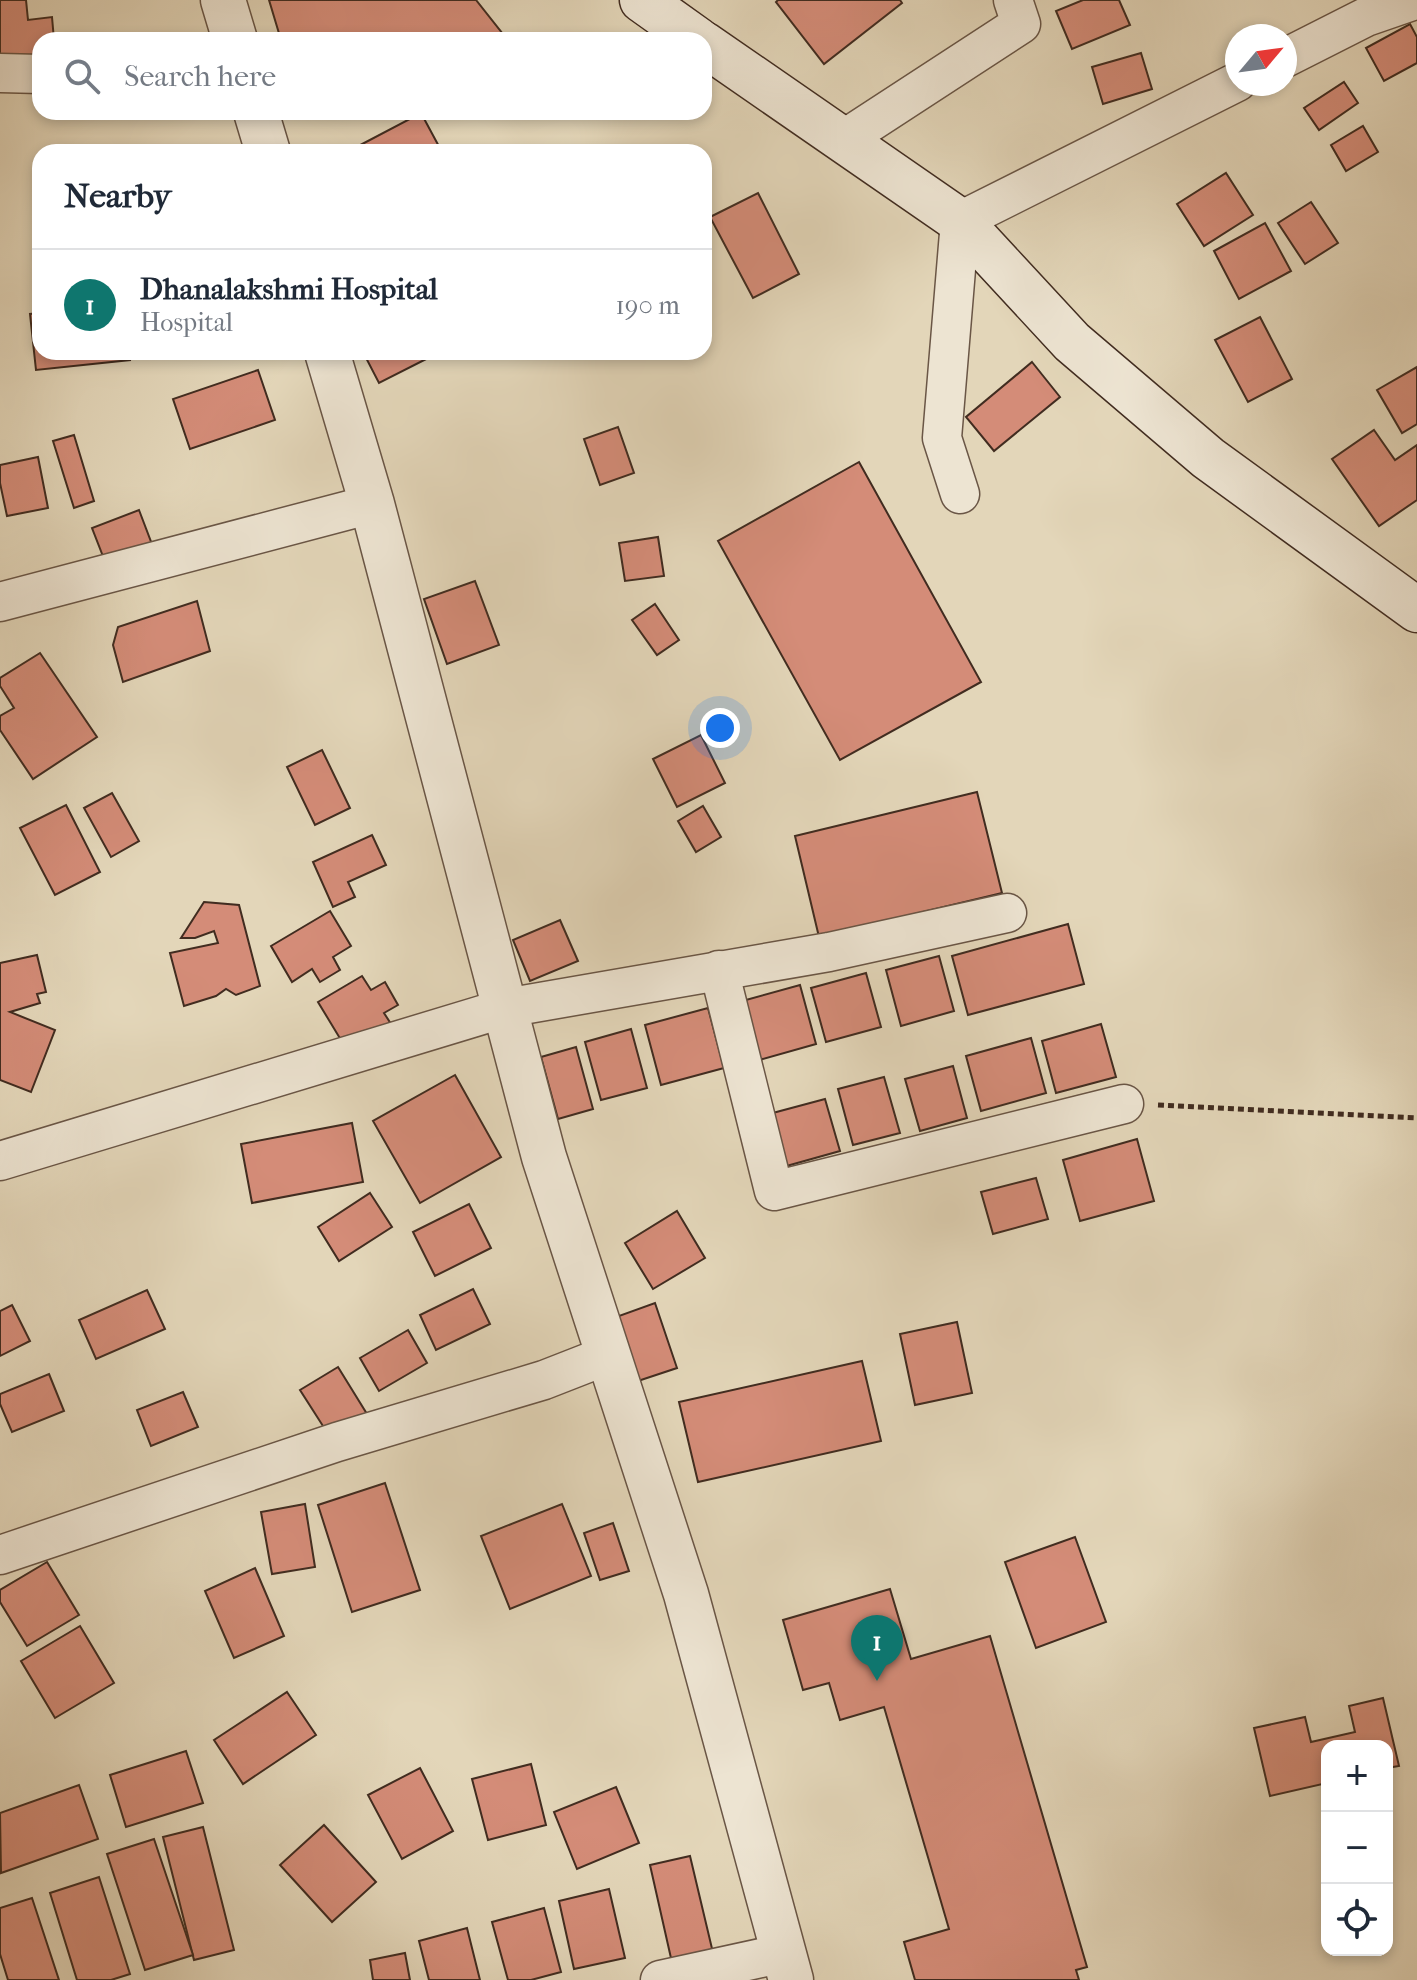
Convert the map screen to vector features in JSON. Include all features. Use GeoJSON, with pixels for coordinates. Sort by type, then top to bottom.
{"type":"FeatureCollection","features":[{"type":"Feature","properties":{"kind":"street"},"geometry":{"type":"LineString","coordinates":[[223,0],[233,32]]}},
{"type":"Feature","properties":{"kind":"street"},"geometry":{"type":"LineString","coordinates":[[642,0],[687,32]]}},
{"type":"Feature","properties":{"kind":"street"},"geometry":{"type":"LineString","coordinates":[[843,140],[1021,24],[1013,0]]}},
{"type":"Feature","properties":{"kind":"street"},"geometry":{"type":"LineString","coordinates":[[1297,52],[1366,17],[1415,0]]}},
{"type":"Feature","properties":{"kind":"street"},"geometry":{"type":"LineString","coordinates":[[712,50],[960,221],[1072,342],[1208,458],[1417,610]]}},
{"type":"Feature","properties":{"kind":"street"},"geometry":{"type":"LineString","coordinates":[[0,73],[32,74]]}},
{"type":"Feature","properties":{"kind":"street"},"geometry":{"type":"LineString","coordinates":[[960,221],[1225,88]]}},
{"type":"Feature","properties":{"kind":"street"},"geometry":{"type":"LineString","coordinates":[[258,120],[266,144]]}},
{"type":"Feature","properties":{"kind":"street"},"geometry":{"type":"LineString","coordinates":[[960,221],[942,438],[960,494]]}},
{"type":"Feature","properties":{"kind":"street"},"geometry":{"type":"LineString","coordinates":[[329,360],[372,504],[544,1157],[686,1594],[788,1966],[660,1980]]}},
{"type":"Feature","properties":{"kind":"street"},"geometry":{"type":"LineString","coordinates":[[0,602],[372,504]]}},
{"type":"Feature","properties":{"kind":"street"},"geometry":{"type":"LineString","coordinates":[[0,1161],[505,1008],[829,952],[1007,913]]}},
{"type":"Feature","properties":{"kind":"street"},"geometry":{"type":"LineString","coordinates":[[719,970],[774,1191],[1124,1104]]}},
{"type":"Feature","properties":{"kind":"street"},"geometry":{"type":"LineString","coordinates":[[0,1555],[337,1442],[544,1380],[608,1355]]}},
{"type":"Feature","properties":{"kind":"path"},"geometry":{"type":"LineString","coordinates":[[1124,1104],[1417,1118]]}},
{"type":"Feature","properties":{"kind":"building"},"geometry":{"type":"Polygon","coordinates":[[[0,0],[26,0],[28,20],[52,17],[53,32],[32,32],[32,55],[0,58],[0,0]]]}},
{"type":"Feature","properties":{"kind":"building"},"geometry":{"type":"Polygon","coordinates":[[[269,0],[476,0],[501,32],[279,32],[269,0]]]}},
{"type":"Feature","properties":{"kind":"building"},"geometry":{"type":"Polygon","coordinates":[[[900,0],[902,3],[824,64],[776,2],[900,0]]]}},
{"type":"Feature","properties":{"kind":"building"},"geometry":{"type":"Polygon","coordinates":[[[1083,0],[1119,0],[1130,25],[1072,49],[1056,11],[1083,0]]]}},
{"type":"Feature","properties":{"kind":"building"},"geometry":{"type":"Polygon","coordinates":[[[1410,24],[1417,37],[1417,63],[1384,81],[1366,48],[1410,24]]]}},
{"type":"Feature","properties":{"kind":"building"},"geometry":{"type":"Polygon","coordinates":[[[1141,53],[1152,89],[1103,104],[1092,67],[1141,53]]]}},
{"type":"Feature","properties":{"kind":"building"},"geometry":{"type":"Polygon","coordinates":[[[1344,82],[1358,103],[1319,130],[1304,108],[1344,82]]]}},
{"type":"Feature","properties":{"kind":"building"},"geometry":{"type":"Polygon","coordinates":[[[408,120],[425,120],[438,144],[362,144],[408,120]]]}},
{"type":"Feature","properties":{"kind":"building"},"geometry":{"type":"Polygon","coordinates":[[[1363,126],[1378,152],[1346,171],[1331,145],[1363,126]]]}},
{"type":"Feature","properties":{"kind":"building"},"geometry":{"type":"Polygon","coordinates":[[[1226,173],[1253,215],[1204,246],[1177,204],[1226,173]]]}},
{"type":"Feature","properties":{"kind":"building"},"geometry":{"type":"Polygon","coordinates":[[[758,193],[799,274],[753,298],[712,216],[758,193]]]}},
{"type":"Feature","properties":{"kind":"building"},"geometry":{"type":"Polygon","coordinates":[[[1311,202],[1338,243],[1305,264],[1278,223],[1311,202]]]}},
{"type":"Feature","properties":{"kind":"building"},"geometry":{"type":"Polygon","coordinates":[[[1265,223],[1291,271],[1239,299],[1214,251],[1265,223]]]}},
{"type":"Feature","properties":{"kind":"building"},"geometry":{"type":"Polygon","coordinates":[[[1260,317],[1292,379],[1248,402],[1215,340],[1260,317]]]}},
{"type":"Feature","properties":{"kind":"building"},"geometry":{"type":"Polygon","coordinates":[[[35,360],[130,360],[36,370],[35,360]]]}},
{"type":"Feature","properties":{"kind":"building"},"geometry":{"type":"Polygon","coordinates":[[[367,360],[424,360],[379,383],[367,360]]]}},
{"type":"Feature","properties":{"kind":"building"},"geometry":{"type":"Polygon","coordinates":[[[1032,362],[1060,397],[994,451],[966,417],[1032,362]]]}},
{"type":"Feature","properties":{"kind":"building"},"geometry":{"type":"Polygon","coordinates":[[[1417,367],[1417,424],[1402,433],[1377,390],[1417,367]]]}},
{"type":"Feature","properties":{"kind":"building"},"geometry":{"type":"Polygon","coordinates":[[[258,370],[275,420],[190,449],[173,399],[258,370]]]}},
{"type":"Feature","properties":{"kind":"building"},"geometry":{"type":"Polygon","coordinates":[[[618,427],[634,473],[600,485],[584,439],[618,427]]]}},
{"type":"Feature","properties":{"kind":"building"},"geometry":{"type":"Polygon","coordinates":[[[1374,430],[1395,460],[1417,445],[1417,500],[1379,526],[1332,459],[1374,430]]]}},
{"type":"Feature","properties":{"kind":"building"},"geometry":{"type":"Polygon","coordinates":[[[74,435],[94,501],[74,508],[53,441],[74,435]]]}},
{"type":"Feature","properties":{"kind":"building"},"geometry":{"type":"Polygon","coordinates":[[[38,457],[48,508],[7,516],[0,483],[0,465],[38,457]]]}},
{"type":"Feature","properties":{"kind":"building"},"geometry":{"type":"Polygon","coordinates":[[[859,462],[981,682],[840,760],[718,541],[859,462]]]}},
{"type":"Feature","properties":{"kind":"building"},"geometry":{"type":"Polygon","coordinates":[[[139,510],[153,547],[106,564],[92,528],[139,510]]]}},
{"type":"Feature","properties":{"kind":"building"},"geometry":{"type":"Polygon","coordinates":[[[658,537],[664,576],[625,581],[619,543],[658,537]]]}},
{"type":"Feature","properties":{"kind":"building"},"geometry":{"type":"Polygon","coordinates":[[[475,581],[499,645],[447,664],[424,599],[475,581]]]}},
{"type":"Feature","properties":{"kind":"building"},"geometry":{"type":"Polygon","coordinates":[[[197,601],[210,651],[123,682],[113,645],[118,627],[197,601]]]}},
{"type":"Feature","properties":{"kind":"building"},"geometry":{"type":"Polygon","coordinates":[[[655,604],[679,640],[657,655],[632,620],[655,604]]]}},
{"type":"Feature","properties":{"kind":"building"},"geometry":{"type":"Polygon","coordinates":[[[40,653],[97,737],[33,779],[0,730],[0,716],[14,708],[0,686],[0,678],[40,653]]]}},
{"type":"Feature","properties":{"kind":"building"},"geometry":{"type":"Polygon","coordinates":[[[701,735],[725,783],[677,807],[653,759],[701,735]]]}},
{"type":"Feature","properties":{"kind":"building"},"geometry":{"type":"Polygon","coordinates":[[[322,750],[350,808],[315,825],[287,767],[322,750]]]}},
{"type":"Feature","properties":{"kind":"building"},"geometry":{"type":"Polygon","coordinates":[[[977,792],[1002,893],[819,937],[795,836],[977,792]]]}},
{"type":"Feature","properties":{"kind":"building"},"geometry":{"type":"Polygon","coordinates":[[[112,793],[139,841],[111,857],[84,808],[112,793]]]}},
{"type":"Feature","properties":{"kind":"building"},"geometry":{"type":"Polygon","coordinates":[[[66,805],[100,872],[55,895],[20,828],[66,805]]]}},
{"type":"Feature","properties":{"kind":"building"},"geometry":{"type":"Polygon","coordinates":[[[703,806],[721,837],[696,852],[678,821],[703,806]]]}},
{"type":"Feature","properties":{"kind":"building"},"geometry":{"type":"Polygon","coordinates":[[[372,835],[386,865],[348,882],[355,897],[333,907],[313,862],[372,835]]]}},
{"type":"Feature","properties":{"kind":"building"},"geometry":{"type":"Polygon","coordinates":[[[204,902],[239,905],[260,986],[236,995],[226,989],[216,996],[184,1006],[170,953],[218,943],[214,931],[195,938],[181,938],[204,902]]]}},
{"type":"Feature","properties":{"kind":"building"},"geometry":{"type":"Polygon","coordinates":[[[330,911],[351,946],[333,957],[340,970],[320,982],[312,969],[292,982],[271,946],[330,911]]]}},
{"type":"Feature","properties":{"kind":"building"},"geometry":{"type":"Polygon","coordinates":[[[560,920],[578,961],[530,981],[513,940],[560,920]]]}},
{"type":"Feature","properties":{"kind":"building"},"geometry":{"type":"Polygon","coordinates":[[[1068,924],[1084,984],[968,1015],[952,956],[1068,924]]]}},
{"type":"Feature","properties":{"kind":"building"},"geometry":{"type":"Polygon","coordinates":[[[37,955],[46,992],[37,994],[40,1003],[10,1012],[55,1030],[31,1092],[0,1080],[0,963],[37,955]]]}},
{"type":"Feature","properties":{"kind":"building"},"geometry":{"type":"Polygon","coordinates":[[[939,956],[954,1011],[901,1026],[886,970],[939,956]]]}},
{"type":"Feature","properties":{"kind":"building"},"geometry":{"type":"Polygon","coordinates":[[[866,973],[881,1027],[826,1042],[811,988],[866,973]]]}},
{"type":"Feature","properties":{"kind":"building"},"geometry":{"type":"Polygon","coordinates":[[[362,976],[371,990],[385,982],[398,1005],[384,1013],[391,1024],[347,1050],[318,1002],[362,976]]]}},
{"type":"Feature","properties":{"kind":"building"},"geometry":{"type":"Polygon","coordinates":[[[800,985],[816,1044],[752,1062],[735,1003],[800,985]]]}},
{"type":"Feature","properties":{"kind":"building"},"geometry":{"type":"Polygon","coordinates":[[[708,1008],[724,1068],[661,1085],[645,1025],[708,1008]]]}},
{"type":"Feature","properties":{"kind":"building"},"geometry":{"type":"Polygon","coordinates":[[[1101,1024],[1116,1077],[1056,1093],[1042,1041],[1101,1024]]]}},
{"type":"Feature","properties":{"kind":"building"},"geometry":{"type":"Polygon","coordinates":[[[631,1029],[647,1088],[601,1100],[585,1042],[631,1029]]]}},
{"type":"Feature","properties":{"kind":"building"},"geometry":{"type":"Polygon","coordinates":[[[1031,1038],[1046,1093],[981,1111],[966,1056],[1031,1038]]]}},
{"type":"Feature","properties":{"kind":"building"},"geometry":{"type":"Polygon","coordinates":[[[576,1047],[593,1109],[558,1119],[541,1057],[576,1047]]]}},
{"type":"Feature","properties":{"kind":"building"},"geometry":{"type":"Polygon","coordinates":[[[953,1066],[967,1118],[920,1131],[905,1079],[953,1066]]]}},
{"type":"Feature","properties":{"kind":"building"},"geometry":{"type":"Polygon","coordinates":[[[455,1075],[501,1157],[420,1203],[373,1121],[455,1075]]]}},
{"type":"Feature","properties":{"kind":"building"},"geometry":{"type":"Polygon","coordinates":[[[884,1077],[900,1133],[853,1145],[838,1089],[884,1077]]]}},
{"type":"Feature","properties":{"kind":"building"},"geometry":{"type":"Polygon","coordinates":[[[825,1099],[840,1151],[783,1167],[769,1114],[825,1099]]]}},
{"type":"Feature","properties":{"kind":"building"},"geometry":{"type":"Polygon","coordinates":[[[352,1123],[363,1182],[252,1203],[241,1144],[352,1123]]]}},
{"type":"Feature","properties":{"kind":"building"},"geometry":{"type":"Polygon","coordinates":[[[1137,1139],[1154,1201],[1080,1221],[1063,1160],[1137,1139]]]}},
{"type":"Feature","properties":{"kind":"building"},"geometry":{"type":"Polygon","coordinates":[[[1036,1178],[1048,1219],[993,1234],[981,1192],[1036,1178]]]}},
{"type":"Feature","properties":{"kind":"building"},"geometry":{"type":"Polygon","coordinates":[[[370,1193],[392,1227],[339,1261],[318,1227],[370,1193]]]}},
{"type":"Feature","properties":{"kind":"building"},"geometry":{"type":"Polygon","coordinates":[[[469,1204],[491,1248],[435,1276],[413,1232],[469,1204]]]}},
{"type":"Feature","properties":{"kind":"building"},"geometry":{"type":"Polygon","coordinates":[[[677,1211],[705,1258],[653,1289],[625,1243],[677,1211]]]}},
{"type":"Feature","properties":{"kind":"building"},"geometry":{"type":"Polygon","coordinates":[[[473,1289],[490,1324],[436,1350],[420,1315],[473,1289]]]}},
{"type":"Feature","properties":{"kind":"building"},"geometry":{"type":"Polygon","coordinates":[[[147,1290],[165,1329],[96,1359],[79,1320],[147,1290]]]}},
{"type":"Feature","properties":{"kind":"building"},"geometry":{"type":"Polygon","coordinates":[[[655,1303],[677,1368],[638,1381],[616,1317],[655,1303]]]}},
{"type":"Feature","properties":{"kind":"building"},"geometry":{"type":"Polygon","coordinates":[[[12,1305],[30,1341],[0,1356],[0,1311],[12,1305]]]}},
{"type":"Feature","properties":{"kind":"building"},"geometry":{"type":"Polygon","coordinates":[[[957,1322],[972,1393],[915,1405],[900,1334],[957,1322]]]}},
{"type":"Feature","properties":{"kind":"building"},"geometry":{"type":"Polygon","coordinates":[[[408,1330],[427,1363],[379,1391],[360,1358],[408,1330]]]}},
{"type":"Feature","properties":{"kind":"building"},"geometry":{"type":"Polygon","coordinates":[[[862,1361],[881,1441],[698,1482],[679,1402],[862,1361]]]}},
{"type":"Feature","properties":{"kind":"building"},"geometry":{"type":"Polygon","coordinates":[[[338,1367],[367,1414],[330,1437],[300,1390],[338,1367]]]}},
{"type":"Feature","properties":{"kind":"building"},"geometry":{"type":"Polygon","coordinates":[[[49,1374],[64,1411],[12,1432],[0,1404],[0,1394],[49,1374]]]}},
{"type":"Feature","properties":{"kind":"building"},"geometry":{"type":"Polygon","coordinates":[[[183,1392],[198,1427],[151,1446],[137,1410],[183,1392]]]}},
{"type":"Feature","properties":{"kind":"building"},"geometry":{"type":"Polygon","coordinates":[[[385,1483],[420,1590],[352,1612],[318,1505],[385,1483]]]}},
{"type":"Feature","properties":{"kind":"building"},"geometry":{"type":"Polygon","coordinates":[[[305,1504],[315,1567],[272,1574],[261,1512],[305,1504]]]}},
{"type":"Feature","properties":{"kind":"building"},"geometry":{"type":"Polygon","coordinates":[[[562,1504],[591,1576],[510,1609],[481,1536],[562,1504]]]}},
{"type":"Feature","properties":{"kind":"building"},"geometry":{"type":"Polygon","coordinates":[[[613,1523],[629,1571],[600,1580],[584,1533],[613,1523]]]}},
{"type":"Feature","properties":{"kind":"building"},"geometry":{"type":"Polygon","coordinates":[[[1075,1537],[1106,1622],[1036,1648],[1005,1562],[1075,1537]]]}},
{"type":"Feature","properties":{"kind":"building"},"geometry":{"type":"Polygon","coordinates":[[[47,1562],[79,1615],[27,1646],[0,1602],[0,1590],[47,1562]]]}},
{"type":"Feature","properties":{"kind":"building"},"geometry":{"type":"Polygon","coordinates":[[[255,1568],[284,1636],[234,1658],[205,1591],[255,1568]]]}},
{"type":"Feature","properties":{"kind":"building"},"geometry":{"type":"Polygon","coordinates":[[[890,1589],[911,1659],[990,1636],[1087,1967],[1076,1970],[1079,1980],[915,1980],[904,1942],[949,1929],[884,1707],[840,1720],[829,1683],[803,1690],[783,1620],[890,1589]]]}},
{"type":"Feature","properties":{"kind":"building"},"geometry":{"type":"Polygon","coordinates":[[[80,1626],[114,1683],[55,1718],[21,1661],[80,1626]]]}},
{"type":"Feature","properties":{"kind":"building"},"geometry":{"type":"Polygon","coordinates":[[[287,1692],[316,1735],[243,1784],[214,1740],[287,1692]]]}},
{"type":"Feature","properties":{"kind":"building"},"geometry":{"type":"Polygon","coordinates":[[[1383,1698],[1393,1740],[1321,1740],[1321,1784],[1270,1796],[1254,1728],[1305,1717],[1311,1742],[1355,1732],[1349,1706],[1383,1698]]]}},
{"type":"Feature","properties":{"kind":"building"},"geometry":{"type":"Polygon","coordinates":[[[1393,1740],[1399,1766],[1393,1767],[1393,1740]]]}},
{"type":"Feature","properties":{"kind":"building"},"geometry":{"type":"Polygon","coordinates":[[[186,1751],[203,1803],[126,1827],[110,1775],[186,1751]]]}},
{"type":"Feature","properties":{"kind":"building"},"geometry":{"type":"Polygon","coordinates":[[[531,1764],[546,1825],[488,1840],[472,1779],[531,1764]]]}},
{"type":"Feature","properties":{"kind":"building"},"geometry":{"type":"Polygon","coordinates":[[[420,1768],[453,1831],[402,1859],[368,1795],[420,1768]]]}},
{"type":"Feature","properties":{"kind":"building"},"geometry":{"type":"Polygon","coordinates":[[[79,1785],[98,1839],[1,1873],[0,1813],[79,1785]]]}},
{"type":"Feature","properties":{"kind":"building"},"geometry":{"type":"Polygon","coordinates":[[[616,1787],[639,1843],[577,1869],[554,1812],[616,1787]]]}},
{"type":"Feature","properties":{"kind":"building"},"geometry":{"type":"Polygon","coordinates":[[[324,1825],[376,1882],[332,1922],[280,1865],[324,1825]]]}},
{"type":"Feature","properties":{"kind":"building"},"geometry":{"type":"Polygon","coordinates":[[[203,1827],[234,1950],[194,1960],[163,1837],[203,1827]]]}},
{"type":"Feature","properties":{"kind":"building"},"geometry":{"type":"Polygon","coordinates":[[[154,1839],[193,1955],[145,1970],[107,1854],[154,1839]]]}},
{"type":"Feature","properties":{"kind":"building"},"geometry":{"type":"Polygon","coordinates":[[[690,1856],[714,1957],[673,1967],[650,1865],[690,1856]]]}},
{"type":"Feature","properties":{"kind":"building"},"geometry":{"type":"Polygon","coordinates":[[[99,1877],[130,1974],[111,1980],[77,1980],[50,1893],[99,1877]]]}},
{"type":"Feature","properties":{"kind":"building"},"geometry":{"type":"Polygon","coordinates":[[[609,1889],[625,1958],[574,1969],[559,1901],[609,1889]]]}},
{"type":"Feature","properties":{"kind":"building"},"geometry":{"type":"Polygon","coordinates":[[[32,1898],[59,1980],[8,1980],[0,1954],[0,1908],[32,1898]]]}},
{"type":"Feature","properties":{"kind":"building"},"geometry":{"type":"Polygon","coordinates":[[[544,1908],[561,1972],[531,1980],[508,1980],[492,1922],[544,1908]]]}},
{"type":"Feature","properties":{"kind":"building"},"geometry":{"type":"Polygon","coordinates":[[[467,1928],[480,1980],[429,1980],[419,1941],[467,1928]]]}},
{"type":"Feature","properties":{"kind":"building"},"geometry":{"type":"Polygon","coordinates":[[[405,1953],[410,1980],[373,1980],[370,1960],[405,1953]]]}},
{"type":"Feature","properties":{"kind":"place","name":"Dhanalakshmi Hospital"},"geometry":{"type":"Point","coordinates":[877,1681]}}]}
